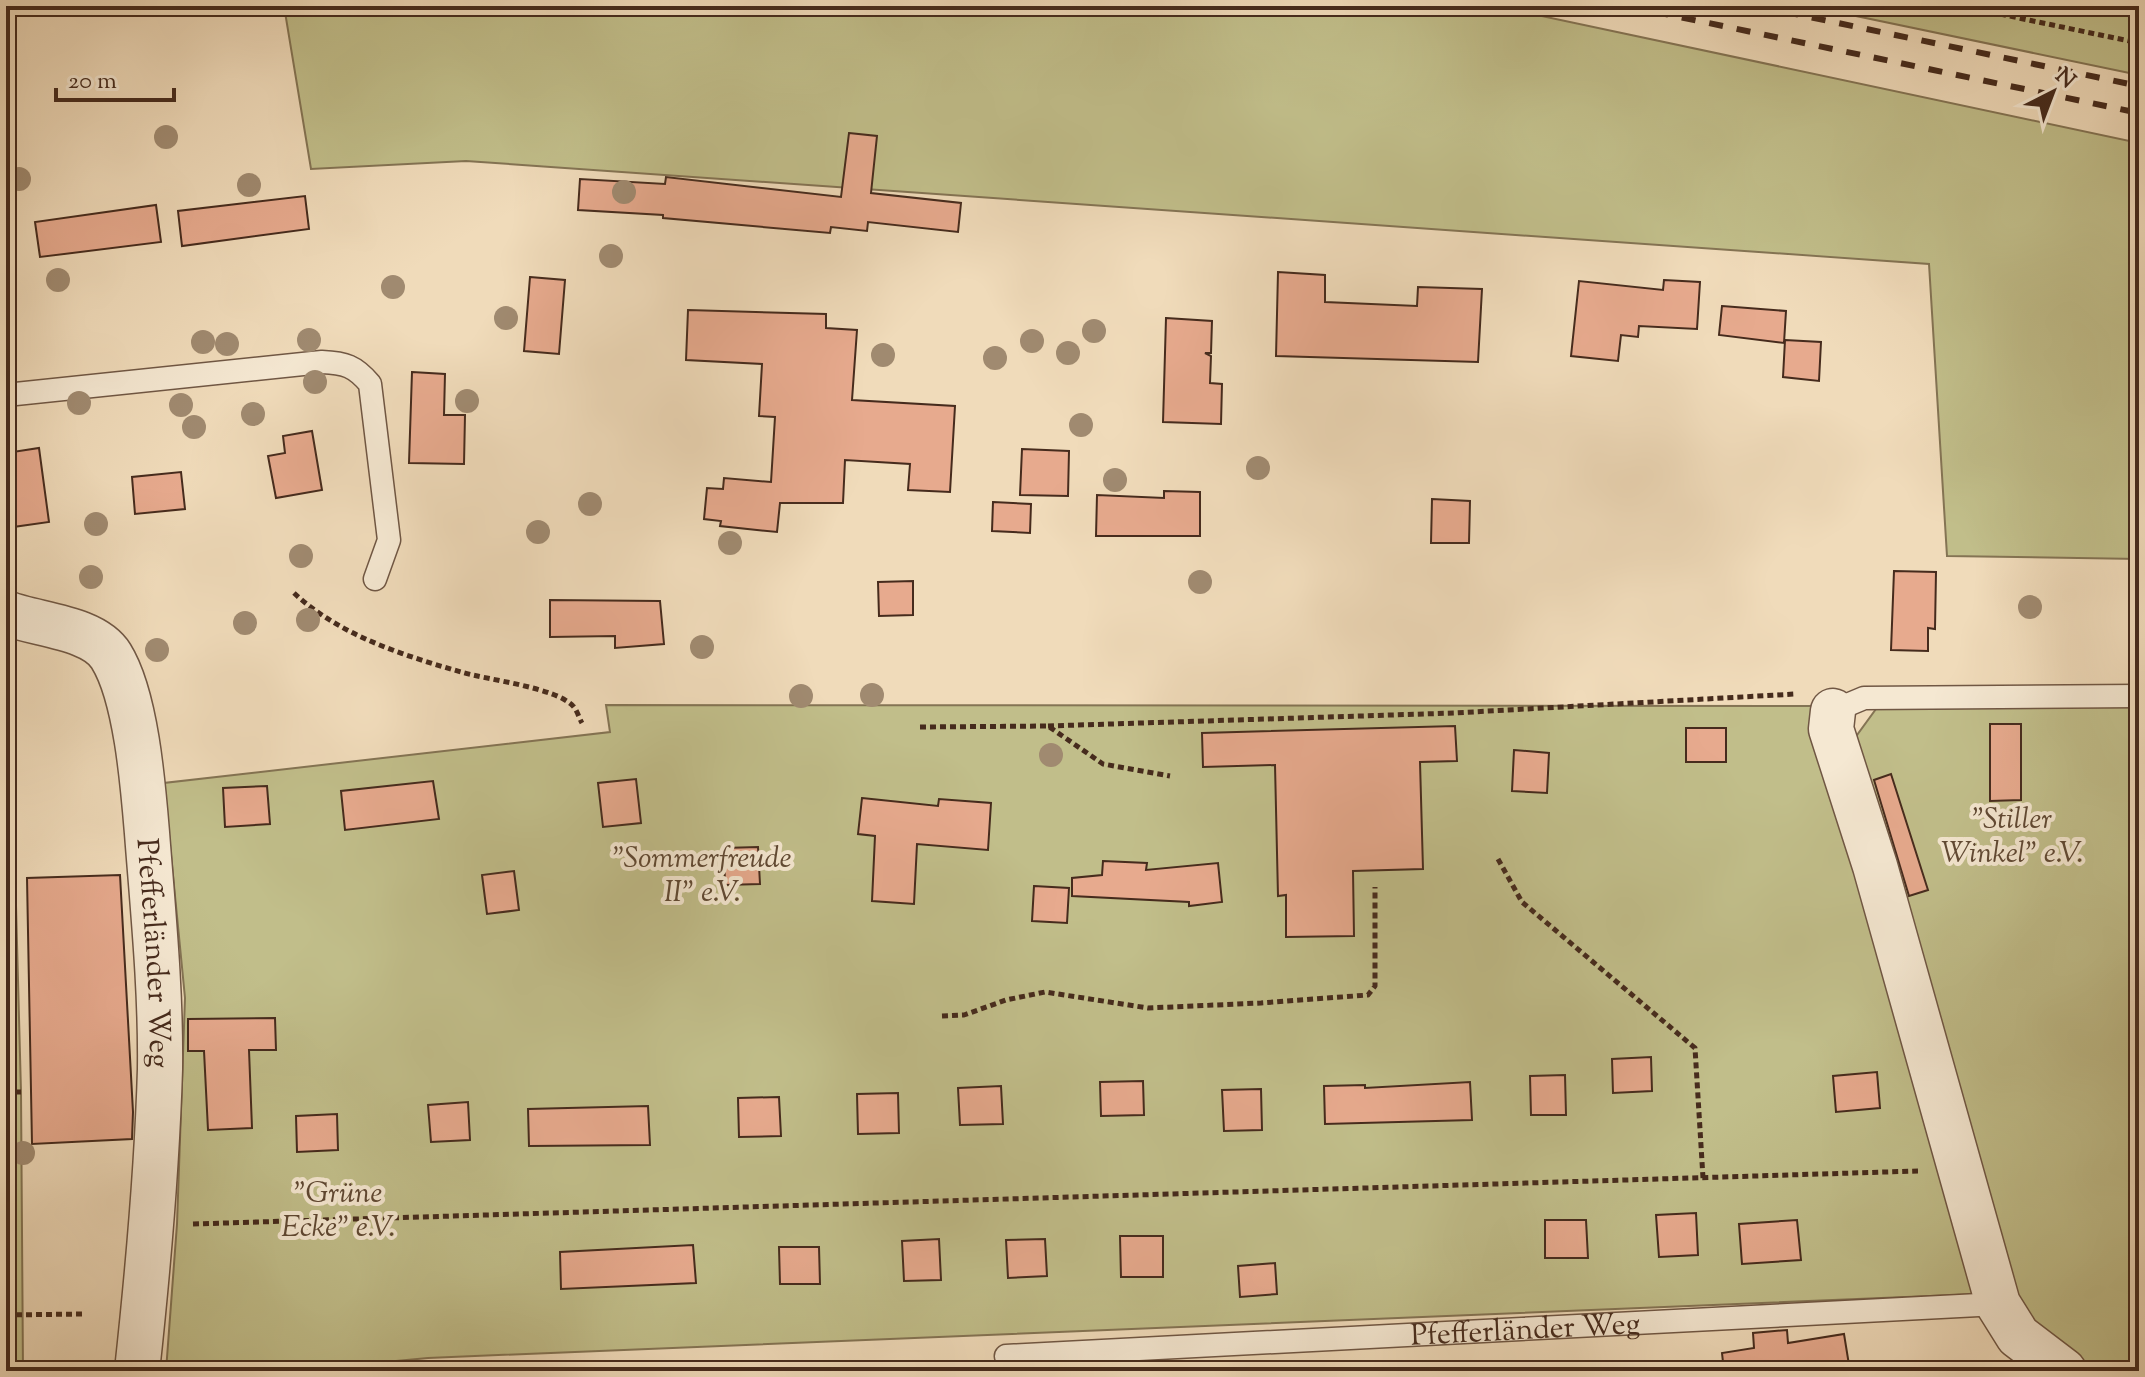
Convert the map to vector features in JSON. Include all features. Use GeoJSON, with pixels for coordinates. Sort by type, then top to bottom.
{"type":"FeatureCollection","features":[{"type":"Feature","properties":{"kind":"street","name":"Pfefferländer Weg"},"geometry":{"type":"LineString","coordinates":[[6,613],[86,636],[109,653],[124,683],[142,771],[159,999],[160,1067],[153,1225],[137,1371]]}},
{"type":"Feature","properties":{"kind":"street"},"geometry":{"type":"LineString","coordinates":[[1819,702],[1831,729],[1875,866],[1998,1304],[2018,1336],[2064,1371]]}},
{"type":"Feature","properties":{"kind":"lane"},"geometry":{"type":"LineString","coordinates":[[6,395],[322,362],[347,364],[359,370],[370,384],[389,540],[375,579]]}},
{"type":"Feature","properties":{"kind":"lane"},"geometry":{"type":"LineString","coordinates":[[1819,702],[1864,698],[2139,696]]}},
{"type":"Feature","properties":{"kind":"lane","name":"Pfefferländer Weg"},"geometry":{"type":"LineString","coordinates":[[1006,1356],[1998,1304]]}},
{"type":"Feature","properties":{"kind":"path"},"geometry":{"type":"LineString","coordinates":[[1961,6],[2139,43]]}},
{"type":"Feature","properties":{"kind":"path"},"geometry":{"type":"LineString","coordinates":[[294,593],[314,612],[338,627],[393,650],[462,673],[533,689],[561,699],[574,706],[582,723]]}},
{"type":"Feature","properties":{"kind":"path"},"geometry":{"type":"LineString","coordinates":[[920,727],[1048,726],[1819,702]]}},
{"type":"Feature","properties":{"kind":"path"},"geometry":{"type":"LineString","coordinates":[[1048,726],[1103,764],[1170,776]]}},
{"type":"Feature","properties":{"kind":"path"},"geometry":{"type":"LineString","coordinates":[[1498,859],[1522,902],[1695,1048],[1703,1178]]}},
{"type":"Feature","properties":{"kind":"path"},"geometry":{"type":"LineString","coordinates":[[942,1016],[964,1015],[1006,1000],[1045,992],[1148,1008],[1368,995],[1375,986],[1375,887]]}},
{"type":"Feature","properties":{"kind":"path"},"geometry":{"type":"LineString","coordinates":[[6,1092],[21,1092]]}},
{"type":"Feature","properties":{"kind":"path"},"geometry":{"type":"LineString","coordinates":[[193,1224],[1925,1171]]}},
{"type":"Feature","properties":{"kind":"path"},"geometry":{"type":"LineString","coordinates":[[6,1315],[85,1314]]}},
{"type":"Feature","properties":{"kind":"green space"},"geometry":{"type":"Polygon","coordinates":[[[284,6],[1495,6],[2139,143],[2139,559],[1947,556],[1929,264],[466,161],[311,169],[284,6]]]}},
{"type":"Feature","properties":{"kind":"green space"},"geometry":{"type":"Polygon","coordinates":[[[1808,6],[2139,6],[2139,75],[1808,6]]]}},
{"type":"Feature","properties":{"kind":"green space"},"geometry":{"type":"Polygon","coordinates":[[[6,642],[9,644],[21,1092],[23,1371],[6,1371],[6,642]]]}},
{"type":"Feature","properties":{"kind":"green space"},"geometry":{"type":"Polygon","coordinates":[[[606,705],[1813,706],[1979,1294],[428,1358],[289,1371],[166,1371],[177,1224],[185,998],[164,783],[610,732],[606,705]]]}},
{"type":"Feature","properties":{"kind":"green space","name":"\"Stiller Winkel\" e.V."},"geometry":{"type":"Polygon","coordinates":[[[2139,706],[2139,1371],[2093,1371],[2022,1319],[1852,742],[1876,709],[2139,706]]]}},
{"type":"Feature","properties":{"kind":"building"},"geometry":{"type":"Polygon","coordinates":[[[849,133],[877,136],[871,193],[961,203],[958,232],[868,222],[867,231],[831,227],[830,233],[663,218],[663,215],[578,210],[580,179],[665,184],[666,177],[841,197],[849,133]]]}},
{"type":"Feature","properties":{"kind":"building"},"geometry":{"type":"Polygon","coordinates":[[[305,196],[309,229],[182,246],[178,211],[305,196]]]}},
{"type":"Feature","properties":{"kind":"building"},"geometry":{"type":"Polygon","coordinates":[[[156,205],[161,242],[40,257],[35,222],[156,205]]]}},
{"type":"Feature","properties":{"kind":"building"},"geometry":{"type":"Polygon","coordinates":[[[1278,272],[1325,275],[1325,302],[1417,306],[1418,287],[1482,289],[1478,362],[1276,356],[1278,272]]]}},
{"type":"Feature","properties":{"kind":"building"},"geometry":{"type":"Polygon","coordinates":[[[530,277],[565,280],[559,354],[524,351],[530,277]]]}},
{"type":"Feature","properties":{"kind":"building"},"geometry":{"type":"Polygon","coordinates":[[[1664,280],[1700,282],[1697,329],[1639,326],[1638,337],[1621,335],[1618,361],[1571,356],[1579,281],[1663,290],[1664,280]]]}},
{"type":"Feature","properties":{"kind":"building"},"geometry":{"type":"Polygon","coordinates":[[[1722,306],[1786,311],[1784,343],[1719,335],[1722,306]]]}},
{"type":"Feature","properties":{"kind":"building"},"geometry":{"type":"Polygon","coordinates":[[[688,310],[826,314],[826,328],[857,330],[852,400],[955,406],[950,492],[908,490],[910,464],[845,460],[843,503],[780,503],[777,532],[720,526],[721,521],[704,519],[707,488],[723,489],[724,478],[771,482],[775,417],[759,416],[762,364],[686,360],[688,310]]]}},
{"type":"Feature","properties":{"kind":"building"},"geometry":{"type":"Polygon","coordinates":[[[1166,318],[1212,321],[1211,353],[1205,353],[1211,356],[1210,383],[1222,384],[1221,424],[1163,422],[1166,318]]]}},
{"type":"Feature","properties":{"kind":"building"},"geometry":{"type":"Polygon","coordinates":[[[1785,340],[1821,342],[1819,381],[1783,377],[1785,340]]]}},
{"type":"Feature","properties":{"kind":"building"},"geometry":{"type":"Polygon","coordinates":[[[412,372],[445,374],[444,415],[465,415],[464,464],[409,463],[412,372]]]}},
{"type":"Feature","properties":{"kind":"building"},"geometry":{"type":"Polygon","coordinates":[[[312,431],[322,490],[276,498],[268,456],[285,453],[283,436],[312,431]]]}},
{"type":"Feature","properties":{"kind":"building"},"geometry":{"type":"Polygon","coordinates":[[[39,448],[49,522],[6,528],[6,453],[39,448]]]}},
{"type":"Feature","properties":{"kind":"building"},"geometry":{"type":"Polygon","coordinates":[[[1022,449],[1069,451],[1068,496],[1020,495],[1022,449]]]}},
{"type":"Feature","properties":{"kind":"building"},"geometry":{"type":"Polygon","coordinates":[[[181,472],[185,509],[135,514],[132,477],[181,472]]]}},
{"type":"Feature","properties":{"kind":"building"},"geometry":{"type":"Polygon","coordinates":[[[1164,491],[1200,492],[1200,536],[1096,536],[1097,495],[1164,498],[1164,491]]]}},
{"type":"Feature","properties":{"kind":"building"},"geometry":{"type":"Polygon","coordinates":[[[1432,499],[1470,501],[1469,543],[1431,543],[1432,499]]]}},
{"type":"Feature","properties":{"kind":"building"},"geometry":{"type":"Polygon","coordinates":[[[993,502],[1031,504],[1030,533],[992,531],[993,502]]]}},
{"type":"Feature","properties":{"kind":"building"},"geometry":{"type":"Polygon","coordinates":[[[1894,571],[1936,572],[1935,629],[1928,628],[1928,651],[1891,650],[1894,571]]]}},
{"type":"Feature","properties":{"kind":"building"},"geometry":{"type":"Polygon","coordinates":[[[913,581],[913,615],[879,616],[878,582],[913,581]]]}},
{"type":"Feature","properties":{"kind":"building"},"geometry":{"type":"Polygon","coordinates":[[[550,600],[660,601],[664,644],[615,648],[615,636],[550,637],[550,600]]]}},
{"type":"Feature","properties":{"kind":"building"},"geometry":{"type":"Polygon","coordinates":[[[1990,724],[2021,724],[2021,800],[1990,801],[1990,724]]]}},
{"type":"Feature","properties":{"kind":"building"},"geometry":{"type":"Polygon","coordinates":[[[1455,726],[1457,761],[1420,762],[1423,869],[1353,871],[1354,936],[1286,937],[1286,895],[1278,896],[1275,765],[1203,767],[1202,733],[1455,726]]]}},
{"type":"Feature","properties":{"kind":"building"},"geometry":{"type":"Polygon","coordinates":[[[1686,728],[1726,728],[1726,762],[1686,762],[1686,728]]]}},
{"type":"Feature","properties":{"kind":"building"},"geometry":{"type":"Polygon","coordinates":[[[1514,750],[1549,753],[1547,793],[1512,791],[1514,750]]]}},
{"type":"Feature","properties":{"kind":"building"},"geometry":{"type":"Polygon","coordinates":[[[1891,774],[1928,890],[1909,896],[1874,780],[1891,774]]]}},
{"type":"Feature","properties":{"kind":"building"},"geometry":{"type":"Polygon","coordinates":[[[636,779],[641,823],[603,827],[598,783],[636,779]]]}},
{"type":"Feature","properties":{"kind":"building"},"geometry":{"type":"Polygon","coordinates":[[[433,781],[439,819],[345,830],[341,791],[433,781]]]}},
{"type":"Feature","properties":{"kind":"building"},"geometry":{"type":"Polygon","coordinates":[[[267,786],[270,824],[225,827],[223,788],[267,786]]]}},
{"type":"Feature","properties":{"kind":"building"},"geometry":{"type":"Polygon","coordinates":[[[862,798],[938,806],[939,799],[991,803],[988,850],[917,844],[914,904],[872,901],[875,836],[858,834],[862,798]]]}},
{"type":"Feature","properties":{"kind":"building"},"geometry":{"type":"Polygon","coordinates":[[[758,847],[760,884],[725,885],[724,848],[758,847]]]}},
{"type":"Feature","properties":{"kind":"building"},"geometry":{"type":"Polygon","coordinates":[[[1103,861],[1147,863],[1146,870],[1218,863],[1222,902],[1189,906],[1189,902],[1072,896],[1072,878],[1102,875],[1103,861]]]}},
{"type":"Feature","properties":{"kind":"building"},"geometry":{"type":"Polygon","coordinates":[[[514,871],[519,910],[487,914],[482,875],[514,871]]]}},
{"type":"Feature","properties":{"kind":"building"},"geometry":{"type":"Polygon","coordinates":[[[120,875],[132,1139],[32,1144],[27,878],[120,875]]]}},
{"type":"Feature","properties":{"kind":"building"},"geometry":{"type":"Polygon","coordinates":[[[1034,886],[1069,888],[1067,923],[1032,921],[1034,886]]]}},
{"type":"Feature","properties":{"kind":"building"},"geometry":{"type":"Polygon","coordinates":[[[275,1018],[276,1050],[249,1050],[252,1128],[208,1130],[204,1051],[188,1051],[188,1019],[275,1018]]]}},
{"type":"Feature","properties":{"kind":"building"},"geometry":{"type":"Polygon","coordinates":[[[1651,1057],[1652,1091],[1613,1093],[1612,1059],[1651,1057]]]}},
{"type":"Feature","properties":{"kind":"building"},"geometry":{"type":"Polygon","coordinates":[[[1877,1072],[1880,1108],[1836,1112],[1833,1076],[1877,1072]]]}},
{"type":"Feature","properties":{"kind":"building"},"geometry":{"type":"Polygon","coordinates":[[[1565,1075],[1566,1115],[1531,1115],[1530,1076],[1565,1075]]]}},
{"type":"Feature","properties":{"kind":"building"},"geometry":{"type":"Polygon","coordinates":[[[1143,1081],[1144,1115],[1101,1116],[1100,1082],[1143,1081]]]}},
{"type":"Feature","properties":{"kind":"building"},"geometry":{"type":"Polygon","coordinates":[[[1470,1082],[1472,1120],[1325,1124],[1324,1086],[1365,1085],[1365,1088],[1470,1082]]]}},
{"type":"Feature","properties":{"kind":"building"},"geometry":{"type":"Polygon","coordinates":[[[1001,1086],[1003,1124],[960,1125],[958,1088],[1001,1086]]]}},
{"type":"Feature","properties":{"kind":"building"},"geometry":{"type":"Polygon","coordinates":[[[1261,1089],[1262,1130],[1224,1131],[1222,1090],[1261,1089]]]}},
{"type":"Feature","properties":{"kind":"building"},"geometry":{"type":"Polygon","coordinates":[[[898,1093],[899,1133],[858,1134],[857,1094],[898,1093]]]}},
{"type":"Feature","properties":{"kind":"building"},"geometry":{"type":"Polygon","coordinates":[[[779,1097],[781,1136],[739,1137],[738,1098],[779,1097]]]}},
{"type":"Feature","properties":{"kind":"building"},"geometry":{"type":"Polygon","coordinates":[[[468,1102],[470,1140],[431,1142],[428,1105],[468,1102]]]}},
{"type":"Feature","properties":{"kind":"building"},"geometry":{"type":"Polygon","coordinates":[[[648,1106],[650,1145],[529,1146],[528,1109],[648,1106]]]}},
{"type":"Feature","properties":{"kind":"building"},"geometry":{"type":"Polygon","coordinates":[[[337,1114],[338,1150],[297,1152],[296,1116],[337,1114]]]}},
{"type":"Feature","properties":{"kind":"building"},"geometry":{"type":"Polygon","coordinates":[[[1696,1213],[1698,1255],[1659,1257],[1656,1215],[1696,1213]]]}},
{"type":"Feature","properties":{"kind":"building"},"geometry":{"type":"Polygon","coordinates":[[[1545,1220],[1586,1220],[1588,1258],[1545,1258],[1545,1220]]]}},
{"type":"Feature","properties":{"kind":"building"},"geometry":{"type":"Polygon","coordinates":[[[1797,1220],[1801,1260],[1742,1264],[1739,1224],[1797,1220]]]}},
{"type":"Feature","properties":{"kind":"building"},"geometry":{"type":"Polygon","coordinates":[[[1120,1236],[1163,1236],[1163,1277],[1121,1277],[1120,1236]]]}},
{"type":"Feature","properties":{"kind":"building"},"geometry":{"type":"Polygon","coordinates":[[[939,1239],[941,1280],[904,1281],[902,1241],[939,1239]]]}},
{"type":"Feature","properties":{"kind":"building"},"geometry":{"type":"Polygon","coordinates":[[[1045,1239],[1047,1276],[1008,1278],[1006,1240],[1045,1239]]]}},
{"type":"Feature","properties":{"kind":"building"},"geometry":{"type":"Polygon","coordinates":[[[693,1245],[696,1283],[561,1289],[560,1252],[693,1245]]]}},
{"type":"Feature","properties":{"kind":"building"},"geometry":{"type":"Polygon","coordinates":[[[779,1247],[819,1247],[820,1284],[780,1284],[779,1247]]]}},
{"type":"Feature","properties":{"kind":"building"},"geometry":{"type":"Polygon","coordinates":[[[1275,1263],[1277,1294],[1240,1297],[1238,1266],[1275,1263]]]}},
{"type":"Feature","properties":{"kind":"building"},"geometry":{"type":"Polygon","coordinates":[[[1787,1330],[1788,1343],[1844,1334],[1850,1371],[1724,1371],[1722,1353],[1754,1348],[1753,1333],[1787,1330]]]}},
{"type":"Feature","properties":{"kind":"railway"},"geometry":{"type":"LineString","coordinates":[[1627,6],[2139,113]]}},
{"type":"Feature","properties":{"kind":"railway"},"geometry":{"type":"LineString","coordinates":[[1757,6],[2139,86]]}},
{"type":"Feature","properties":{"kind":"park label","name":"\"Sommerfreude II\" e.V."},"geometry":{"type":"Point","coordinates":[702,874]}},
{"type":"Feature","properties":{"kind":"park label","name":"\"Grüne Ecke\" e.V."},"geometry":{"type":"Point","coordinates":[338,1209]}}]}
